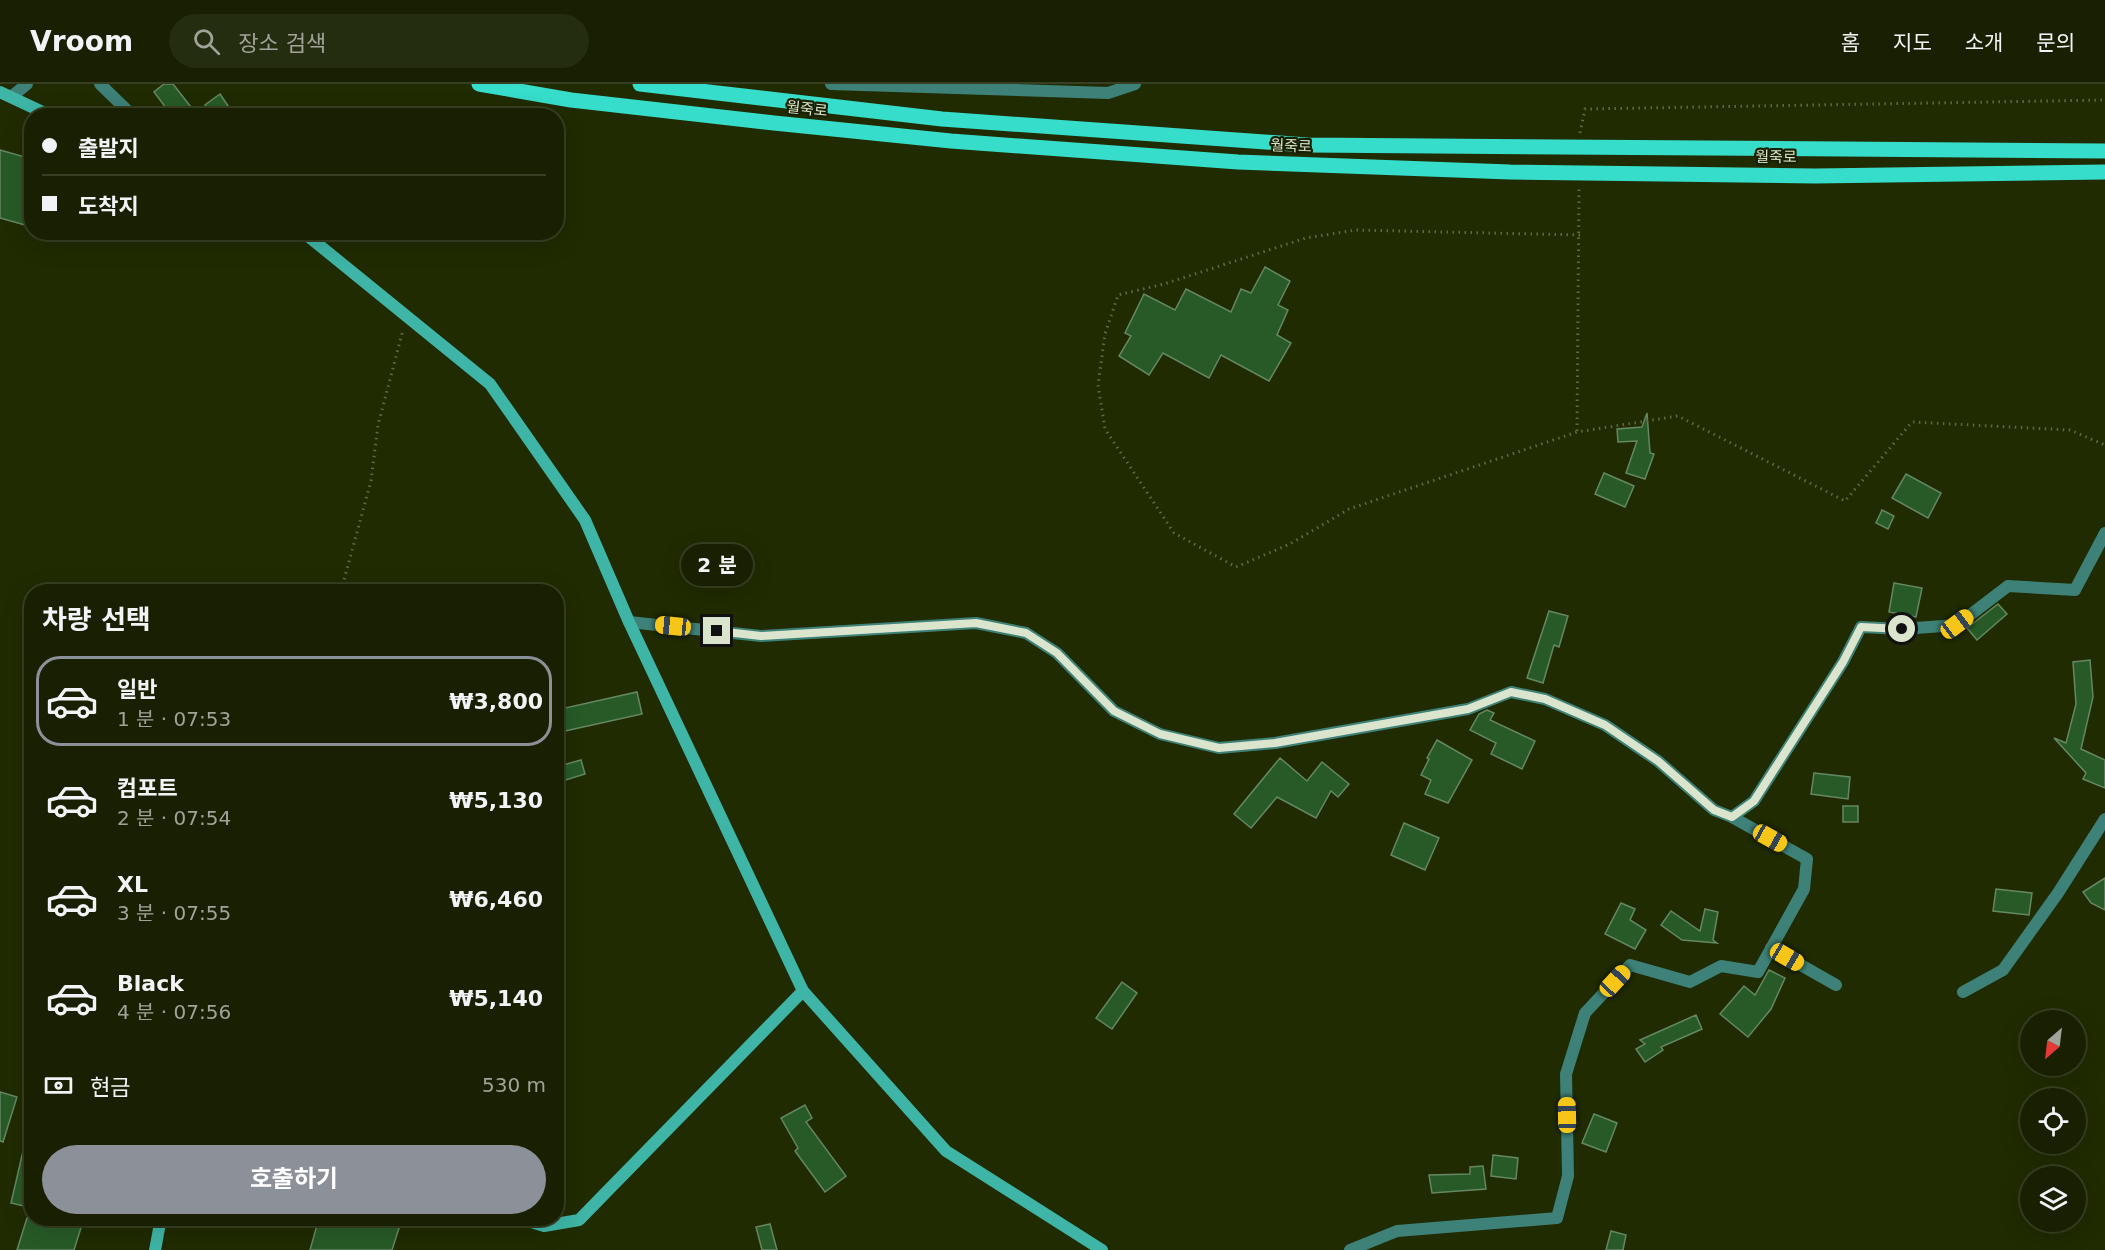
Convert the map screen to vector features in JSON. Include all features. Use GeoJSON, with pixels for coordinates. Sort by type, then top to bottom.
{"type":"FeatureCollection","features":[{"type":"Feature","properties":{"kind":"main road","name":"월죽로"},"geometry":{"type":"LineString","coordinates":[[479,84],[571,100],[774,123],[951,141],[1238,162],[1510,172],[1733,175],[2098,172]]}},
{"type":"Feature","properties":{"kind":"main road","name":"월죽로"},"geometry":{"type":"LineString","coordinates":[[640,84],[942,119],[1307,145],[2105,151]]}},
{"type":"Feature","properties":{"kind":"street"},"geometry":{"type":"LineString","coordinates":[[6,94],[27,84]]}},
{"type":"Feature","properties":{"kind":"street"},"geometry":{"type":"LineString","coordinates":[[100,84],[125,108]]}},
{"type":"Feature","properties":{"kind":"street"},"geometry":{"type":"LineString","coordinates":[[831,84],[1108,93],[1135,84]]}},
{"type":"Feature","properties":{"kind":"street"},"geometry":{"type":"LineString","coordinates":[[6,94],[35,108]]}},
{"type":"Feature","properties":{"kind":"street"},"geometry":{"type":"LineString","coordinates":[[313,240],[490,384],[585,520],[629,622],[803,991],[946,1151],[1102,1250]]}},
{"type":"Feature","properties":{"kind":"street"},"geometry":{"type":"LineString","coordinates":[[1732,817],[1754,801],[1843,662],[1861,627],[1902,629],[1957,624],[2008,586],[2075,590],[2105,533]]}},
{"type":"Feature","properties":{"kind":"street"},"geometry":{"type":"LineString","coordinates":[[629,622],[761,636],[976,623],[1026,633],[1057,653],[1114,711],[1160,734],[1219,748],[1275,743],[1468,709],[1511,692],[1545,699],[1605,725],[1658,761],[1714,810],[1732,817],[1807,858],[1804,889],[1758,972],[1721,966],[1690,982],[1630,965],[1585,1013],[1566,1074],[1568,1176],[1557,1218],[1397,1231],[1350,1250]]}},
{"type":"Feature","properties":{"kind":"street"},"geometry":{"type":"LineString","coordinates":[[1963,992],[2003,970],[2058,893],[2105,819]]}},
{"type":"Feature","properties":{"kind":"street"},"geometry":{"type":"LineString","coordinates":[[1771,948],[1836,985]]}},
{"type":"Feature","properties":{"kind":"street"},"geometry":{"type":"LineString","coordinates":[[564,1223],[579,1220],[803,991]]}},
{"type":"Feature","properties":{"kind":"street"},"geometry":{"type":"LineString","coordinates":[[155,1250],[160,1226]]}},
{"type":"Feature","properties":{"kind":"path"},"geometry":{"type":"LineString","coordinates":[[1579,136],[1586,109],[2105,100]]}},
{"type":"Feature","properties":{"kind":"path"},"geometry":{"type":"LineString","coordinates":[[1577,432],[1580,187]]}},
{"type":"Feature","properties":{"kind":"path"},"geometry":{"type":"LineString","coordinates":[[1580,235],[1356,230],[1306,238],[1164,284],[1118,295],[1105,334],[1098,385],[1105,429],[1174,533],[1236,567],[1290,544],[1350,509],[1577,432],[1678,416],[1845,501],[1912,422],[2070,430],[2105,445]]}},
{"type":"Feature","properties":{"kind":"path"},"geometry":{"type":"LineString","coordinates":[[344,584],[370,481],[378,425],[406,316]]}},
{"type":"Feature","properties":{"kind":"building"},"geometry":{"type":"Polygon","coordinates":[[[164,84],[173,84],[192,108],[166,108],[154,92],[164,84]]]}},
{"type":"Feature","properties":{"kind":"building"},"geometry":{"type":"Polygon","coordinates":[[[220,94],[230,108],[207,108],[205,105],[220,94]]]}},
{"type":"Feature","properties":{"kind":"building"},"geometry":{"type":"Polygon","coordinates":[[[0,150],[24,157],[24,225],[0,218],[0,150]]]}},
{"type":"Feature","properties":{"kind":"building"},"geometry":{"type":"Polygon","coordinates":[[[1265,267],[1290,281],[1278,305],[1288,310],[1277,335],[1291,343],[1269,381],[1221,355],[1209,378],[1163,353],[1149,375],[1119,356],[1131,336],[1125,333],[1144,294],[1175,310],[1186,289],[1231,312],[1241,289],[1251,293],[1265,267]]]}},
{"type":"Feature","properties":{"kind":"building"},"geometry":{"type":"Polygon","coordinates":[[[1647,413],[1650,453],[1654,454],[1645,479],[1626,473],[1637,441],[1618,442],[1617,429],[1642,427],[1647,413]]]}},
{"type":"Feature","properties":{"kind":"building"},"geometry":{"type":"Polygon","coordinates":[[[1604,473],[1634,486],[1625,507],[1595,494],[1604,473]]]}},
{"type":"Feature","properties":{"kind":"building"},"geometry":{"type":"Polygon","coordinates":[[[1906,474],[1941,493],[1928,518],[1892,498],[1906,474]]]}},
{"type":"Feature","properties":{"kind":"building"},"geometry":{"type":"Polygon","coordinates":[[[1882,510],[1894,516],[1888,529],[1876,523],[1882,510]]]}},
{"type":"Feature","properties":{"kind":"building"},"geometry":{"type":"Polygon","coordinates":[[[1894,583],[1922,588],[1916,617],[1889,612],[1894,583]]]}},
{"type":"Feature","properties":{"kind":"building"},"geometry":{"type":"Polygon","coordinates":[[[1998,604],[2007,614],[1977,640],[1967,628],[1998,604]]]}},
{"type":"Feature","properties":{"kind":"building"},"geometry":{"type":"Polygon","coordinates":[[[1549,611],[1568,616],[1559,647],[1554,645],[1543,683],[1527,678],[1549,611]]]}},
{"type":"Feature","properties":{"kind":"building"},"geometry":{"type":"Polygon","coordinates":[[[2090,660],[2093,697],[2081,749],[2105,760],[2105,788],[2083,779],[2086,773],[2054,738],[2066,743],[2076,704],[2073,662],[2090,660]]]}},
{"type":"Feature","properties":{"kind":"building"},"geometry":{"type":"Polygon","coordinates":[[[637,692],[642,714],[564,731],[564,708],[637,692]]]}},
{"type":"Feature","properties":{"kind":"building"},"geometry":{"type":"Polygon","coordinates":[[[1487,710],[1494,713],[1490,720],[1535,741],[1522,769],[1491,754],[1496,743],[1470,730],[1479,714],[1487,710]]]}},
{"type":"Feature","properties":{"kind":"building"},"geometry":{"type":"Polygon","coordinates":[[[1437,740],[1472,760],[1448,803],[1425,794],[1431,780],[1421,775],[1437,740]]]}},
{"type":"Feature","properties":{"kind":"building"},"geometry":{"type":"Polygon","coordinates":[[[1280,758],[1307,781],[1322,762],[1349,784],[1338,797],[1331,791],[1316,818],[1277,797],[1251,828],[1234,814],[1280,758]]]}},
{"type":"Feature","properties":{"kind":"building"},"geometry":{"type":"Polygon","coordinates":[[[581,760],[585,774],[564,781],[564,765],[581,760]]]}},
{"type":"Feature","properties":{"kind":"building"},"geometry":{"type":"Polygon","coordinates":[[[1814,773],[1850,777],[1848,799],[1811,794],[1814,773]]]}},
{"type":"Feature","properties":{"kind":"building"},"geometry":{"type":"Polygon","coordinates":[[[1843,806],[1858,806],[1858,822],[1843,822],[1843,806]]]}},
{"type":"Feature","properties":{"kind":"building"},"geometry":{"type":"Polygon","coordinates":[[[1404,823],[1439,838],[1425,870],[1391,855],[1404,823]]]}},
{"type":"Feature","properties":{"kind":"building"},"geometry":{"type":"Polygon","coordinates":[[[2105,878],[2105,910],[2091,903],[2083,892],[2105,878]]]}},
{"type":"Feature","properties":{"kind":"building"},"geometry":{"type":"Polygon","coordinates":[[[1996,889],[2032,893],[2029,915],[1993,911],[1996,889]]]}},
{"type":"Feature","properties":{"kind":"building"},"geometry":{"type":"Polygon","coordinates":[[[1621,903],[1635,909],[1630,920],[1646,930],[1635,949],[1605,934],[1621,903]]]}},
{"type":"Feature","properties":{"kind":"building"},"geometry":{"type":"Polygon","coordinates":[[[1705,909],[1718,912],[1713,940],[1717,943],[1682,940],[1661,925],[1671,911],[1700,931],[1705,909]]]}},
{"type":"Feature","properties":{"kind":"building"},"geometry":{"type":"Polygon","coordinates":[[[1769,970],[1785,978],[1771,1009],[1748,1037],[1720,1014],[1744,986],[1755,995],[1769,970]]]}},
{"type":"Feature","properties":{"kind":"building"},"geometry":{"type":"Polygon","coordinates":[[[1122,982],[1137,993],[1112,1029],[1096,1018],[1122,982]]]}},
{"type":"Feature","properties":{"kind":"building"},"geometry":{"type":"Polygon","coordinates":[[[1696,1015],[1702,1029],[1661,1047],[1663,1050],[1645,1062],[1636,1049],[1645,1044],[1640,1040],[1696,1015]]]}},
{"type":"Feature","properties":{"kind":"building"},"geometry":{"type":"Polygon","coordinates":[[[0,1092],[17,1097],[3,1142],[0,1141],[0,1092]]]}},
{"type":"Feature","properties":{"kind":"building"},"geometry":{"type":"Polygon","coordinates":[[[805,1105],[812,1118],[806,1122],[846,1176],[825,1192],[795,1151],[798,1148],[781,1118],[805,1105]]]}},
{"type":"Feature","properties":{"kind":"building"},"geometry":{"type":"Polygon","coordinates":[[[1594,1114],[1617,1123],[1606,1152],[1582,1143],[1594,1114]]]}},
{"type":"Feature","properties":{"kind":"building"},"geometry":{"type":"Polygon","coordinates":[[[24,1147],[24,1206],[11,1203],[24,1147]]]}},
{"type":"Feature","properties":{"kind":"building"},"geometry":{"type":"Polygon","coordinates":[[[1493,1155],[1518,1158],[1516,1179],[1491,1176],[1493,1155]]]}},
{"type":"Feature","properties":{"kind":"building"},"geometry":{"type":"Polygon","coordinates":[[[1483,1166],[1486,1189],[1432,1193],[1429,1175],[1470,1174],[1470,1167],[1483,1166]]]}},
{"type":"Feature","properties":{"kind":"building"},"geometry":{"type":"Polygon","coordinates":[[[770,1224],[777,1250],[762,1250],[756,1227],[770,1224]]]}},
{"type":"Feature","properties":{"kind":"building"},"geometry":{"type":"Polygon","coordinates":[[[24,1226],[82,1226],[74,1250],[17,1250],[24,1226]]]}},
{"type":"Feature","properties":{"kind":"building"},"geometry":{"type":"Polygon","coordinates":[[[317,1226],[400,1226],[392,1250],[310,1250],[317,1226]]]}},
{"type":"Feature","properties":{"kind":"building"},"geometry":{"type":"Polygon","coordinates":[[[1611,1231],[1626,1235],[1623,1250],[1606,1250],[1611,1231]]]}},
{"type":"Feature","properties":{"kind":"route"},"geometry":{"type":"LineString","coordinates":[[717,631],[761,636],[976,623],[1026,633],[1057,653],[1114,711],[1160,734],[1219,748],[1275,743],[1468,709],[1511,692],[1545,699],[1605,725],[1658,761],[1714,810],[1732,817],[1754,801],[1843,662],[1861,627],[1902,629]]}}]}
